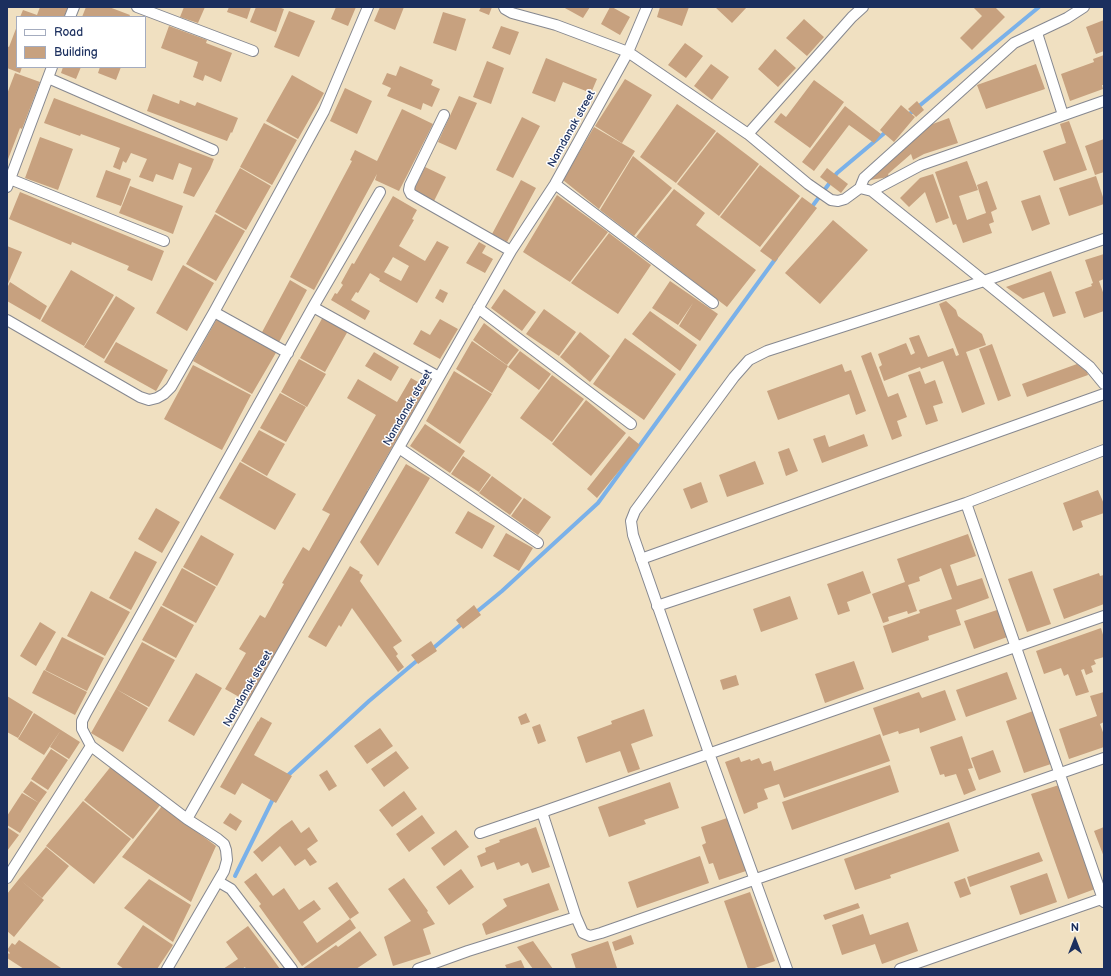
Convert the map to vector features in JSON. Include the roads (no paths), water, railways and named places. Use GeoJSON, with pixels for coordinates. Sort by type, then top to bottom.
{"type":"FeatureCollection","features":[{"type":"Feature","properties":{"kind":"street"},"geometry":{"type":"LineString","coordinates":[[137,7],[253,51]]}},
{"type":"Feature","properties":{"kind":"street"},"geometry":{"type":"LineString","coordinates":[[7,320],[140,397],[149,400],[164,394],[171,387],[214,312],[324,111],[368,7]]}},
{"type":"Feature","properties":{"kind":"street"},"geometry":{"type":"LineString","coordinates":[[504,7],[512,13],[556,25],[628,52],[748,134],[808,184],[830,200],[838,201],[860,188],[864,178],[1014,43],[1067,18],[1084,7]]}},
{"type":"Feature","properties":{"kind":"street","name":"Namdanak street"},"geometry":{"type":"LineString","coordinates":[[187,819],[511,251],[555,184],[628,52],[647,7]]}},
{"type":"Feature","properties":{"kind":"street"},"geometry":{"type":"LineString","coordinates":[[748,134],[852,17],[863,7]]}},
{"type":"Feature","properties":{"kind":"street"},"geometry":{"type":"LineString","coordinates":[[1037,33],[1063,115]]}},
{"type":"Feature","properties":{"kind":"street"},"geometry":{"type":"LineString","coordinates":[[52,68],[9,183],[164,241]]}},
{"type":"Feature","properties":{"kind":"street"},"geometry":{"type":"LineString","coordinates":[[48,78],[213,150]]}},
{"type":"Feature","properties":{"kind":"street"},"geometry":{"type":"LineString","coordinates":[[872,191],[921,165],[1104,101]]}},
{"type":"Feature","properties":{"kind":"street"},"geometry":{"type":"LineString","coordinates":[[444,115],[410,185],[409,190],[411,194],[511,251]]}},
{"type":"Feature","properties":{"kind":"street"},"geometry":{"type":"LineString","coordinates":[[555,184],[714,303]]}},
{"type":"Feature","properties":{"kind":"street"},"geometry":{"type":"LineString","coordinates":[[860,188],[872,191],[984,280],[1090,367],[1104,384]]}},
{"type":"Feature","properties":{"kind":"street"},"geometry":{"type":"LineString","coordinates":[[167,969],[219,882],[227,860],[224,844],[187,819],[91,746],[82,729],[82,721],[313,307],[380,192]]}},
{"type":"Feature","properties":{"kind":"street"},"geometry":{"type":"LineString","coordinates":[[787,969],[632,535],[631,521],[635,511],[729,384],[749,360],[768,351],[1104,239]]}},
{"type":"Feature","properties":{"kind":"street"},"geometry":{"type":"LineString","coordinates":[[313,307],[439,378]]}},
{"type":"Feature","properties":{"kind":"street"},"geometry":{"type":"LineString","coordinates":[[478,308],[630,424]]}},
{"type":"Feature","properties":{"kind":"street"},"geometry":{"type":"LineString","coordinates":[[214,312],[288,353]]}},
{"type":"Feature","properties":{"kind":"street"},"geometry":{"type":"LineString","coordinates":[[641,559],[1104,394]]}},
{"type":"Feature","properties":{"kind":"street"},"geometry":{"type":"LineString","coordinates":[[399,448],[538,544]]}},
{"type":"Feature","properties":{"kind":"street"},"geometry":{"type":"LineString","coordinates":[[657,606],[966,503],[1104,450]]}},
{"type":"Feature","properties":{"kind":"street"},"geometry":{"type":"LineString","coordinates":[[900,969],[1104,900],[966,503]]}},
{"type":"Feature","properties":{"kind":"street"},"geometry":{"type":"LineString","coordinates":[[480,833],[1104,616]]}},
{"type":"Feature","properties":{"kind":"street"},"geometry":{"type":"LineString","coordinates":[[7,878],[91,746]]}},
{"type":"Feature","properties":{"kind":"street"},"geometry":{"type":"LineString","coordinates":[[542,812],[576,916],[583,933],[590,936],[1104,758]]}},
{"type":"Feature","properties":{"kind":"street"},"geometry":{"type":"LineString","coordinates":[[219,882],[231,889],[292,969]]}},
{"type":"Feature","properties":{"kind":"street"},"geometry":{"type":"LineString","coordinates":[[418,969],[576,916]]}},
{"type":"Feature","properties":{"kind":"waterway"},"geometry":{"type":"LineString","coordinates":[[907,116],[1039,7]]}},
{"type":"Feature","properties":{"kind":"waterway"},"geometry":{"type":"LineString","coordinates":[[811,208],[837,173],[887,131]]}},
{"type":"Feature","properties":{"kind":"waterway"},"geometry":{"type":"LineString","coordinates":[[474,614],[502,591],[598,503],[776,258]]}},
{"type":"Feature","properties":{"kind":"waterway"},"geometry":{"type":"LineString","coordinates":[[431,650],[464,622]]}},
{"type":"Feature","properties":{"kind":"waterway"},"geometry":{"type":"LineString","coordinates":[[285,778],[369,701],[419,659]]}},
{"type":"Feature","properties":{"kind":"waterway"},"geometry":{"type":"LineString","coordinates":[[235,876],[274,797]]}}]}
